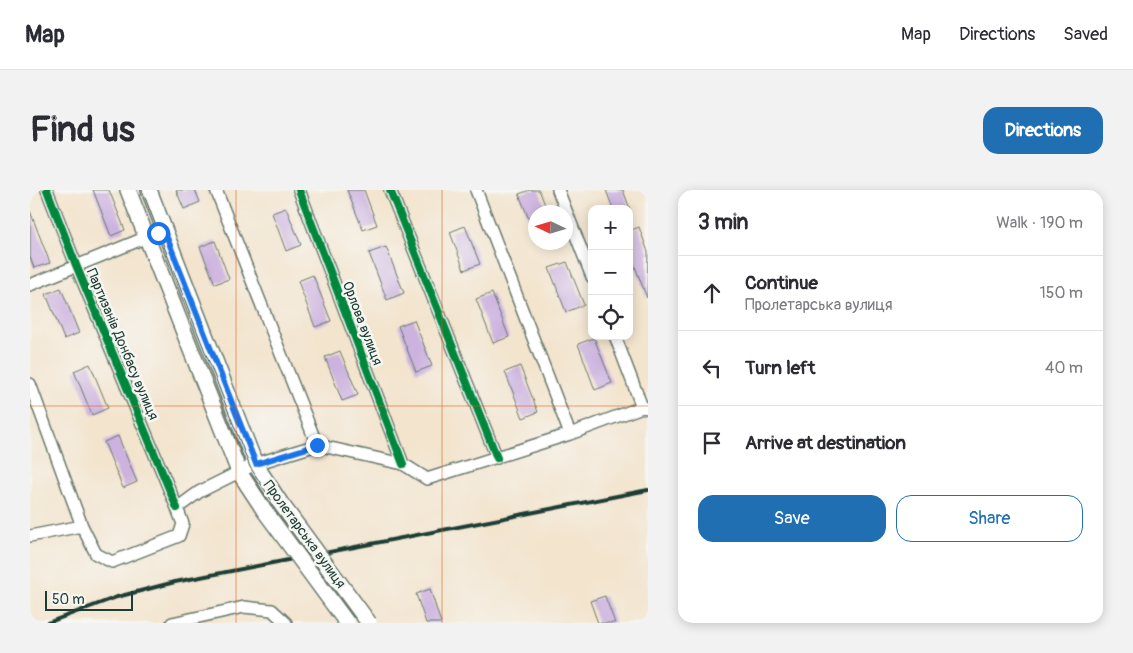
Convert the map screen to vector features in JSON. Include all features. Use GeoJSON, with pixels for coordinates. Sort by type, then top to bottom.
{"type":"FeatureCollection","features":[{"type":"Feature","properties":{"kind":"main road","name":"Пролетарська вулиця"},"geometry":{"type":"LineString","coordinates":[[128,190],[239,472],[264,510],[347,623]]}},
{"type":"Feature","properties":{"kind":"main road","name":"Пролетарська вулиця"},"geometry":{"type":"LineString","coordinates":[[149,190],[256,464],[279,501],[369,623]]}},
{"type":"Feature","properties":{"kind":"street","name":"Партизанів Донбасу вулиця"},"geometry":{"type":"LineString","coordinates":[[47,190],[76,265],[184,524],[179,536],[112,562],[96,554],[82,526]]}},
{"type":"Feature","properties":{"kind":"street"},"geometry":{"type":"LineString","coordinates":[[216,190],[317,445]]}},
{"type":"Feature","properties":{"kind":"street","name":"Орлова вулиця"},"geometry":{"type":"LineString","coordinates":[[299,190],[403,464]]}},
{"type":"Feature","properties":{"kind":"street"},"geometry":{"type":"LineString","coordinates":[[390,190],[497,458]]}},
{"type":"Feature","properties":{"kind":"street"},"geometry":{"type":"LineString","coordinates":[[476,190],[570,434]]}},
{"type":"Feature","properties":{"kind":"street"},"geometry":{"type":"LineString","coordinates":[[558,190],[588,267]]}},
{"type":"Feature","properties":{"kind":"street"},"geometry":{"type":"LineString","coordinates":[[30,285],[164,230]]}},
{"type":"Feature","properties":{"kind":"street"},"geometry":{"type":"LineString","coordinates":[[177,508],[199,492],[256,464],[317,445],[403,464],[427,479],[570,434],[645,407],[617,340]]}},
{"type":"Feature","properties":{"kind":"street"},"geometry":{"type":"LineString","coordinates":[[30,384],[82,526],[30,536]]}},
{"type":"Feature","properties":{"kind":"street"},"geometry":{"type":"LineString","coordinates":[[172,623],[244,607],[272,610],[286,623]]}},
{"type":"Feature","properties":{"kind":"building"},"geometry":{"type":"Polygon","coordinates":[[[93,190],[109,190],[125,230],[111,236],[93,190]]]}},
{"type":"Feature","properties":{"kind":"building"},"geometry":{"type":"Polygon","coordinates":[[[176,190],[195,190],[200,202],[184,209],[176,190]]]}},
{"type":"Feature","properties":{"kind":"building"},"geometry":{"type":"Polygon","coordinates":[[[347,190],[364,190],[377,225],[363,230],[347,190]]]}},
{"type":"Feature","properties":{"kind":"building"},"geometry":{"type":"Polygon","coordinates":[[[530,190],[539,190],[545,205],[528,205],[528,217],[519,194],[530,190]]]}},
{"type":"Feature","properties":{"kind":"building"},"geometry":{"type":"Polygon","coordinates":[[[606,190],[623,190],[629,205],[612,205],[606,190]]]}},
{"type":"Feature","properties":{"kind":"building"},"geometry":{"type":"Polygon","coordinates":[[[286,208],[301,245],[286,251],[272,213],[286,208]]]}},
{"type":"Feature","properties":{"kind":"building"},"geometry":{"type":"Polygon","coordinates":[[[30,211],[50,263],[34,268],[30,257],[30,211]]]}},
{"type":"Feature","properties":{"kind":"building"},"geometry":{"type":"Polygon","coordinates":[[[465,226],[480,264],[464,270],[450,232],[465,226]]]}},
{"type":"Feature","properties":{"kind":"building"},"geometry":{"type":"Polygon","coordinates":[[[639,227],[648,252],[647,298],[633,261],[633,229],[639,227]]]}},
{"type":"Feature","properties":{"kind":"building"},"geometry":{"type":"Polygon","coordinates":[[[215,241],[229,279],[215,284],[200,247],[215,241]]]}},
{"type":"Feature","properties":{"kind":"building"},"geometry":{"type":"Polygon","coordinates":[[[386,247],[404,293],[387,300],[369,253],[386,247]]]}},
{"type":"Feature","properties":{"kind":"building"},"geometry":{"type":"Polygon","coordinates":[[[567,262],[584,305],[566,312],[549,268],[567,262]]]}},
{"type":"Feature","properties":{"kind":"building"},"geometry":{"type":"Polygon","coordinates":[[[313,275],[331,321],[315,327],[298,281],[313,275]]]}},
{"type":"Feature","properties":{"kind":"building"},"geometry":{"type":"Polygon","coordinates":[[[61,288],[79,333],[64,339],[46,294],[61,288]]]}},
{"type":"Feature","properties":{"kind":"building"},"geometry":{"type":"Polygon","coordinates":[[[492,293],[509,337],[493,343],[476,299],[492,293]]]}},
{"type":"Feature","properties":{"kind":"building"},"geometry":{"type":"Polygon","coordinates":[[[414,320],[432,366],[416,372],[398,326],[414,320]]]}},
{"type":"Feature","properties":{"kind":"building"},"geometry":{"type":"Polygon","coordinates":[[[595,340],[612,383],[595,390],[578,344],[595,340]]]}},
{"type":"Feature","properties":{"kind":"building"},"geometry":{"type":"Polygon","coordinates":[[[340,351],[358,395],[342,401],[325,357],[340,351]]]}},
{"type":"Feature","properties":{"kind":"building"},"geometry":{"type":"Polygon","coordinates":[[[90,364],[108,408],[92,415],[74,371],[90,364]]]}},
{"type":"Feature","properties":{"kind":"building"},"geometry":{"type":"Polygon","coordinates":[[[520,366],[538,412],[523,418],[505,372],[520,366]]]}},
{"type":"Feature","properties":{"kind":"building"},"geometry":{"type":"Polygon","coordinates":[[[118,436],[137,482],[123,488],[104,442],[118,436]]]}},
{"type":"Feature","properties":{"kind":"building"},"geometry":{"type":"Polygon","coordinates":[[[430,589],[441,623],[426,623],[416,594],[430,589]]]}},
{"type":"Feature","properties":{"kind":"building"},"geometry":{"type":"Polygon","coordinates":[[[605,596],[615,623],[598,623],[590,601],[605,596]]]}},
{"type":"Feature","properties":{"kind":"tram line"},"geometry":{"type":"LineString","coordinates":[[142,190],[250,467],[274,504],[362,623]]}},
{"type":"Feature","properties":{"kind":"railway"},"geometry":{"type":"LineString","coordinates":[[47,623],[117,597],[175,582],[648,490]]}},
{"type":"Feature","properties":{"kind":"cycle path"},"geometry":{"type":"LineString","coordinates":[[47,190],[76,265],[177,508]]}},
{"type":"Feature","properties":{"kind":"cycle path"},"geometry":{"type":"LineString","coordinates":[[299,190],[403,464]]}},
{"type":"Feature","properties":{"kind":"cycle path"},"geometry":{"type":"LineString","coordinates":[[390,190],[497,458]]}},
{"type":"Feature","properties":{"kind":"route"},"geometry":{"type":"LineString","coordinates":[[158,233],[164,230],[256,464],[317,445]]}}]}
